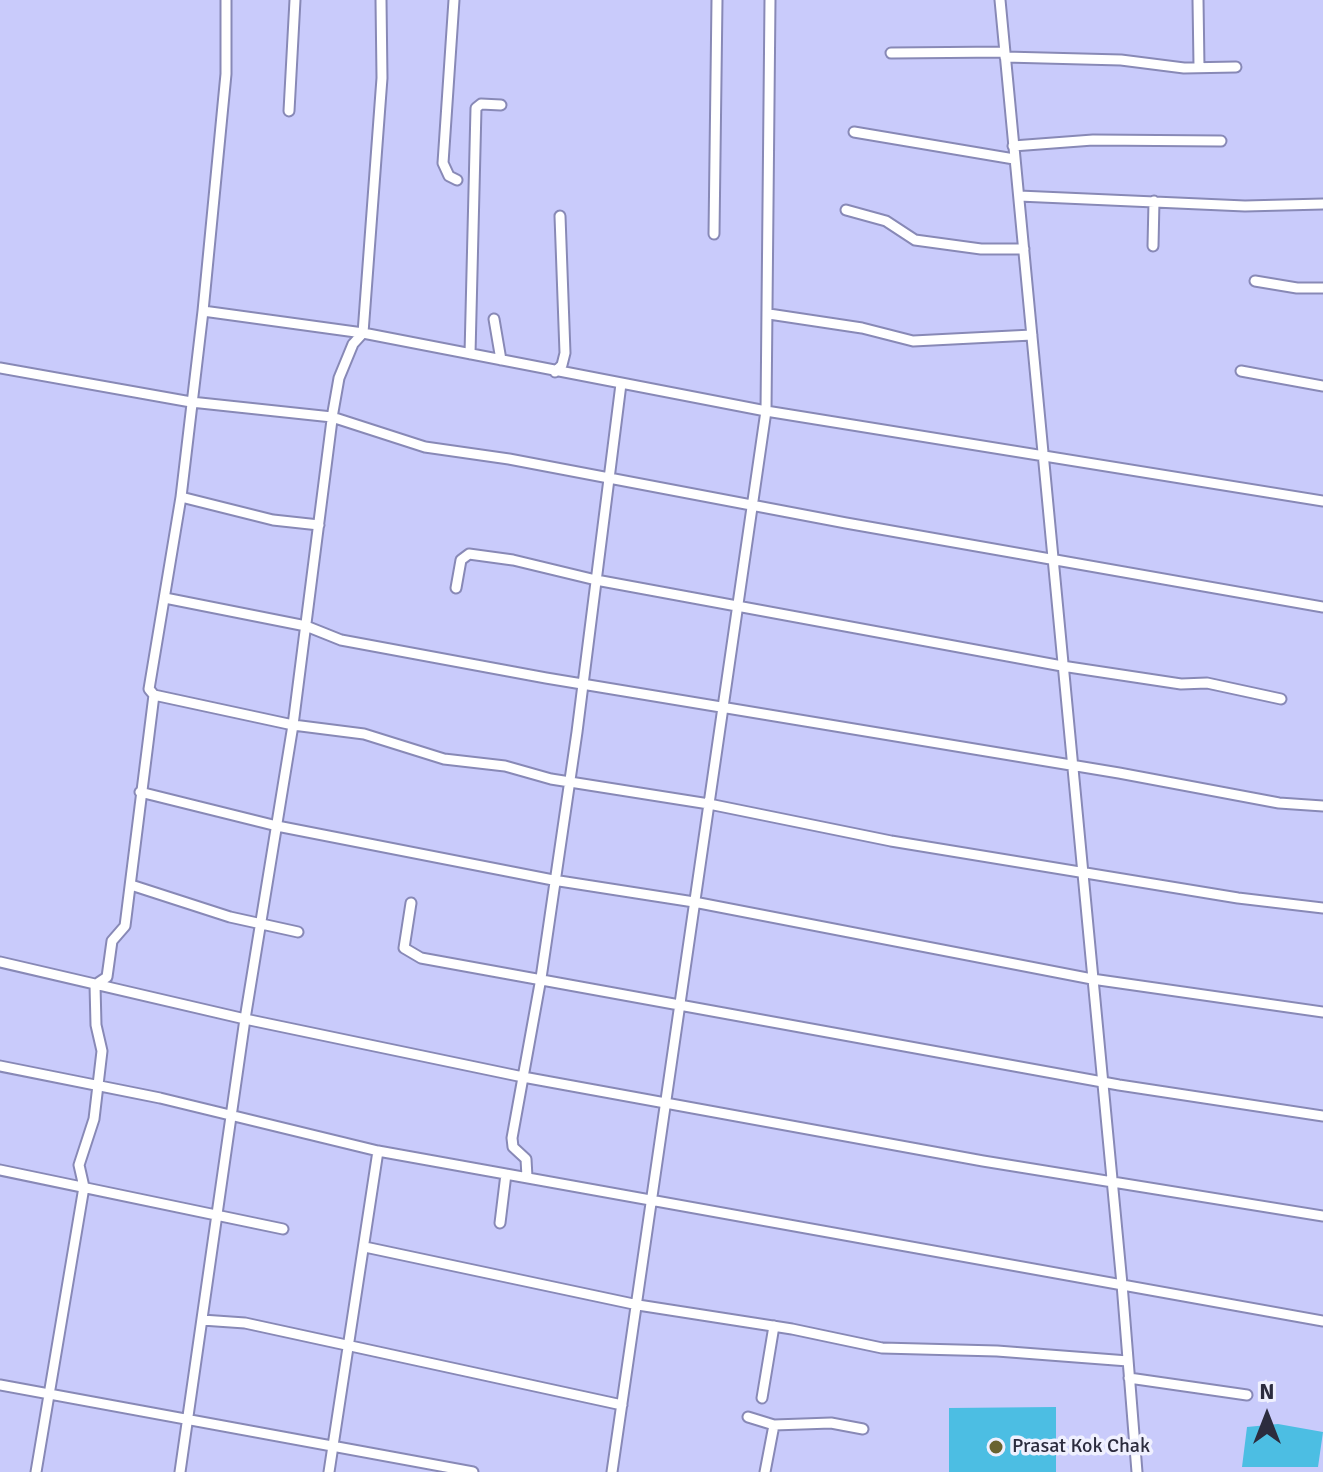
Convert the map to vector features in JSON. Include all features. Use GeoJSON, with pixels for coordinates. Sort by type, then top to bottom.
{"type":"FeatureCollection","features":[{"type":"Feature","properties":{"kind":"street"},"geometry":{"type":"LineString","coordinates":[[226,0],[226,74],[203,311],[181,497],[149,689],[154,695],[293,725],[364,734],[444,759],[505,766],[551,779],[709,804],[891,841],[1238,898],[1323,908]]}},
{"type":"Feature","properties":{"kind":"street"},"geometry":{"type":"LineString","coordinates":[[289,111],[295,0]]}},
{"type":"Feature","properties":{"kind":"street"},"geometry":{"type":"LineString","coordinates":[[180,1472],[245,1019],[293,725],[332,417],[339,378],[353,344],[363,333],[382,78],[381,0]]}},
{"type":"Feature","properties":{"kind":"street"},"geometry":{"type":"LineString","coordinates":[[454,0],[443,163],[449,176],[457,180]]}},
{"type":"Feature","properties":{"kind":"street"},"geometry":{"type":"LineString","coordinates":[[714,234],[717,0]]}},
{"type":"Feature","properties":{"kind":"street"},"geometry":{"type":"LineString","coordinates":[[612,1472],[748,529],[755,507],[766,411],[770,0]]}},
{"type":"Feature","properties":{"kind":"street"},"geometry":{"type":"LineString","coordinates":[[1000,0],[1100,1081],[1122,1284],[1137,1472]]}},
{"type":"Feature","properties":{"kind":"street"},"geometry":{"type":"LineString","coordinates":[[1198,0],[1199,66]]}},
{"type":"Feature","properties":{"kind":"street"},"geometry":{"type":"LineString","coordinates":[[891,53],[1005,55],[1236,67]]}},
{"type":"Feature","properties":{"kind":"street"},"geometry":{"type":"LineString","coordinates":[[470,354],[476,108],[481,104],[501,105]]}},
{"type":"Feature","properties":{"kind":"street"},"geometry":{"type":"LineString","coordinates":[[854,132],[1014,159]]}},
{"type":"Feature","properties":{"kind":"street"},"geometry":{"type":"LineString","coordinates":[[1013,146],[1093,140],[1221,141]]}},
{"type":"Feature","properties":{"kind":"street"},"geometry":{"type":"LineString","coordinates":[[1019,196],[1245,206],[1323,204]]}},
{"type":"Feature","properties":{"kind":"street"},"geometry":{"type":"LineString","coordinates":[[1153,246],[1154,201]]}},
{"type":"Feature","properties":{"kind":"street"},"geometry":{"type":"LineString","coordinates":[[846,210],[886,221],[915,240],[981,249],[1024,249]]}},
{"type":"Feature","properties":{"kind":"street"},"geometry":{"type":"LineString","coordinates":[[555,372],[562,365],[565,353],[560,216]]}},
{"type":"Feature","properties":{"kind":"street"},"geometry":{"type":"LineString","coordinates":[[1255,281],[1297,288],[1323,288]]}},
{"type":"Feature","properties":{"kind":"street"},"geometry":{"type":"LineString","coordinates":[[203,311],[363,333],[766,411],[1323,501]]}},
{"type":"Feature","properties":{"kind":"street"},"geometry":{"type":"LineString","coordinates":[[769,314],[862,328],[913,341],[1032,335]]}},
{"type":"Feature","properties":{"kind":"street"},"geometry":{"type":"LineString","coordinates":[[494,319],[501,360]]}},
{"type":"Feature","properties":{"kind":"street"},"geometry":{"type":"LineString","coordinates":[[0,368],[191,402],[332,417],[425,447],[1323,607]]}},
{"type":"Feature","properties":{"kind":"street"},"geometry":{"type":"LineString","coordinates":[[1241,371],[1323,386]]}},
{"type":"Feature","properties":{"kind":"street"},"geometry":{"type":"LineString","coordinates":[[527,1177],[526,1159],[513,1147],[512,1138],[541,978],[621,384]]}},
{"type":"Feature","properties":{"kind":"street"},"geometry":{"type":"LineString","coordinates":[[181,497],[273,520],[319,525]]}},
{"type":"Feature","properties":{"kind":"street"},"geometry":{"type":"LineString","coordinates":[[456,588],[461,560],[469,554],[1062,666],[1181,684],[1207,683],[1281,699]]}},
{"type":"Feature","properties":{"kind":"street"},"geometry":{"type":"LineString","coordinates":[[165,598],[306,626],[341,640],[1279,803],[1323,806]]}},
{"type":"Feature","properties":{"kind":"street"},"geometry":{"type":"LineString","coordinates":[[95,985],[109,974],[112,941],[125,926],[154,695]]}},
{"type":"Feature","properties":{"kind":"street"},"geometry":{"type":"LineString","coordinates":[[140,792],[277,826],[553,880],[694,902],[1092,979],[1323,1012]]}},
{"type":"Feature","properties":{"kind":"street"},"geometry":{"type":"LineString","coordinates":[[131,885],[261,925],[298,932]]}},
{"type":"Feature","properties":{"kind":"street"},"geometry":{"type":"LineString","coordinates":[[411,903],[404,948],[412,956],[1100,1081],[1323,1116]]}},
{"type":"Feature","properties":{"kind":"street"},"geometry":{"type":"LineString","coordinates":[[0,962],[245,1019],[523,1077],[1112,1183],[1323,1216]]}},
{"type":"Feature","properties":{"kind":"street"},"geometry":{"type":"LineString","coordinates":[[36,1472],[84,1187],[79,1165],[93,1128],[95,1085],[102,1051],[96,1025],[95,985]]}},
{"type":"Feature","properties":{"kind":"street"},"geometry":{"type":"LineString","coordinates":[[0,1066],[231,1115],[378,1151],[1323,1321]]}},
{"type":"Feature","properties":{"kind":"street"},"geometry":{"type":"LineString","coordinates":[[329,1472],[378,1151]]}},
{"type":"Feature","properties":{"kind":"street"},"geometry":{"type":"LineString","coordinates":[[0,1170],[283,1229]]}},
{"type":"Feature","properties":{"kind":"street"},"geometry":{"type":"LineString","coordinates":[[500,1223],[506,1174]]}},
{"type":"Feature","properties":{"kind":"street"},"geometry":{"type":"LineString","coordinates":[[365,1247],[638,1305],[774,1326],[882,1348],[997,1351],[1128,1361]]}},
{"type":"Feature","properties":{"kind":"street"},"geometry":{"type":"LineString","coordinates":[[202,1320],[245,1323],[622,1405]]}},
{"type":"Feature","properties":{"kind":"street"},"geometry":{"type":"LineString","coordinates":[[762,1398],[774,1326]]}},
{"type":"Feature","properties":{"kind":"street"},"geometry":{"type":"LineString","coordinates":[[1129,1378],[1247,1395]]}},
{"type":"Feature","properties":{"kind":"street"},"geometry":{"type":"LineString","coordinates":[[0,1385],[473,1472]]}},
{"type":"Feature","properties":{"kind":"street"},"geometry":{"type":"LineString","coordinates":[[748,1417],[774,1425],[831,1423],[863,1429]]}},
{"type":"Feature","properties":{"kind":"street"},"geometry":{"type":"LineString","coordinates":[[765,1472],[774,1425]]}},
{"type":"Feature","properties":{"kind":"water"},"geometry":{"type":"Polygon","coordinates":[[[1056,1407],[1056,1472],[949,1472],[949,1408],[1056,1407]]]}},
{"type":"Feature","properties":{"kind":"water"},"geometry":{"type":"Polygon","coordinates":[[[1278,1424],[1323,1432],[1318,1467],[1242,1467],[1247,1427],[1278,1424]]]}},
{"type":"Feature","properties":{"kind":"place","name":"Prasat Kok Chak"},"geometry":{"type":"Point","coordinates":[996,1447]}}]}
